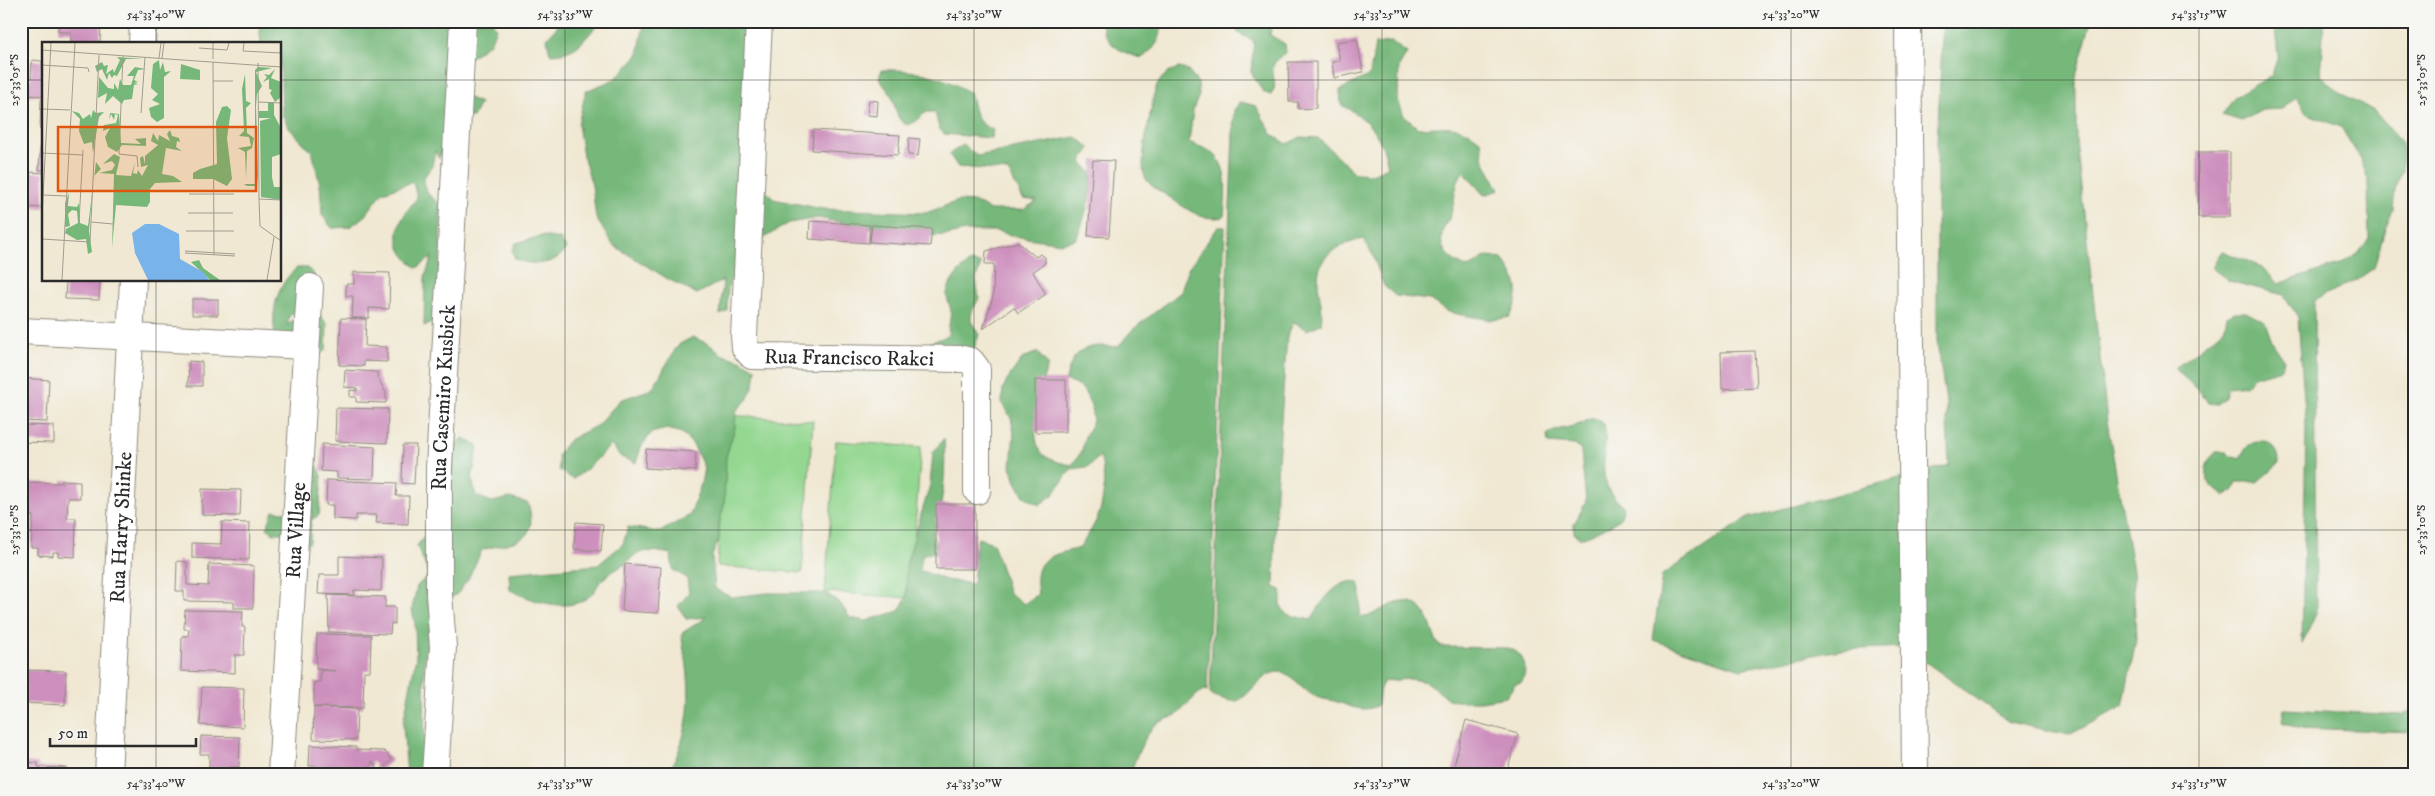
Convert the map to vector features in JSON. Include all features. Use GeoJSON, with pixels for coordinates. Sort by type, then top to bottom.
{"type":"FeatureCollection","features":[{"type":"Feature","properties":{"kind":"street"},"geometry":{"type":"LineString","coordinates":[[142,42],[143,21]]}},
{"type":"Feature","properties":{"kind":"street","name":"Rua Casemiro Kusbick"},"geometry":{"type":"LineString","coordinates":[[435,775],[443,648],[439,594],[440,468],[463,21]]}},
{"type":"Feature","properties":{"kind":"street","name":"Rua Francisco Rakci"},"geometry":{"type":"LineString","coordinates":[[759,21],[744,336],[745,348],[752,356],[963,359],[971,361],[977,369],[977,491]]}},
{"type":"Feature","properties":{"kind":"street"},"geometry":{"type":"LineString","coordinates":[[1908,21],[1915,775]]}},
{"type":"Feature","properties":{"kind":"street","name":"Rua Harry Shinke"},"geometry":{"type":"LineString","coordinates":[[108,775],[133,281]]}},
{"type":"Feature","properties":{"kind":"street","name":"Rua Village"},"geometry":{"type":"LineString","coordinates":[[281,775],[310,287]]}},
{"type":"Feature","properties":{"kind":"street"},"geometry":{"type":"LineString","coordinates":[[21,331],[305,346]]}},
{"type":"Feature","properties":{"kind":"green space"},"geometry":{"type":"Polygon","coordinates":[[[259,21],[492,21],[496,28],[490,43],[464,62],[464,96],[480,103],[473,117],[458,116],[443,143],[439,159],[435,151],[432,166],[423,179],[428,194],[441,205],[439,318],[424,326],[425,277],[432,257],[417,268],[408,259],[398,243],[400,226],[409,208],[417,198],[413,182],[383,192],[363,218],[349,227],[332,228],[322,215],[320,184],[312,152],[289,128],[282,114],[281,42],[261,42],[259,21]]]}},
{"type":"Feature","properties":{"kind":"green space"},"geometry":{"type":"Polygon","coordinates":[[[562,21],[602,21],[575,48],[550,54],[547,38],[562,21]]]}},
{"type":"Feature","properties":{"kind":"green space"},"geometry":{"type":"Polygon","coordinates":[[[640,21],[748,21],[745,166],[773,199],[823,209],[926,213],[958,201],[975,202],[990,210],[1023,210],[1037,201],[1023,199],[1008,171],[958,167],[949,154],[963,145],[977,156],[1076,137],[1090,148],[1081,161],[1092,174],[1087,207],[1076,239],[1061,243],[1014,236],[997,231],[965,231],[948,235],[917,236],[818,218],[789,223],[747,248],[728,286],[727,311],[720,315],[723,280],[697,294],[668,279],[613,245],[596,218],[592,185],[583,156],[578,124],[586,91],[615,79],[638,55],[644,24],[640,21]]]}},
{"type":"Feature","properties":{"kind":"green space"},"geometry":{"type":"Polygon","coordinates":[[[1102,21],[1161,21],[1161,33],[1151,51],[1142,58],[1128,54],[1115,46],[1106,36],[1102,21]]]}},
{"type":"Feature","properties":{"kind":"green space"},"geometry":{"type":"Polygon","coordinates":[[[1236,21],[1272,21],[1270,35],[1285,44],[1286,53],[1274,64],[1275,84],[1271,95],[1263,92],[1251,72],[1254,41],[1238,33],[1236,21]]]}},
{"type":"Feature","properties":{"kind":"green space"},"geometry":{"type":"Polygon","coordinates":[[[1943,21],[2091,21],[2076,75],[2076,141],[2107,421],[2133,571],[2136,640],[2123,706],[2069,735],[2009,722],[1905,647],[1839,650],[1741,669],[1653,640],[1662,575],[1748,518],[1949,465],[1946,402],[1937,342],[1937,145],[1943,21]]]}},
{"type":"Feature","properties":{"kind":"green space"},"geometry":{"type":"Polygon","coordinates":[[[2274,21],[2324,21],[2320,75],[2336,90],[2374,111],[2402,143],[2402,170],[2395,190],[2393,210],[2385,229],[2374,268],[2358,279],[2314,300],[2316,614],[2302,644],[2306,425],[2298,317],[2284,295],[2229,281],[2212,268],[2222,251],[2262,267],[2278,284],[2339,265],[2358,254],[2369,238],[2368,179],[2361,160],[2341,127],[2306,113],[2297,96],[2282,109],[2262,110],[2242,121],[2222,115],[2235,97],[2272,75],[2278,55],[2274,21]]]}},
{"type":"Feature","properties":{"kind":"green space"},"geometry":{"type":"Polygon","coordinates":[[[1392,42],[1407,53],[1399,67],[1398,100],[1404,116],[1418,128],[1458,128],[1481,141],[1483,158],[1499,190],[1484,195],[1463,171],[1458,183],[1452,210],[1441,237],[1444,250],[1452,259],[1469,268],[1485,257],[1501,258],[1515,280],[1517,286],[1516,301],[1510,317],[1493,320],[1462,315],[1446,311],[1430,300],[1396,296],[1384,286],[1373,255],[1363,239],[1343,245],[1328,255],[1319,270],[1321,324],[1307,330],[1294,322],[1287,336],[1276,490],[1274,587],[1281,590],[1281,606],[1286,614],[1311,620],[1324,599],[1336,588],[1350,582],[1358,582],[1361,590],[1360,616],[1367,617],[1400,602],[1415,604],[1422,609],[1441,647],[1508,648],[1518,653],[1521,657],[1525,666],[1524,676],[1522,682],[1515,684],[1506,697],[1481,701],[1456,701],[1448,699],[1427,682],[1411,679],[1384,681],[1380,688],[1378,705],[1372,708],[1361,709],[1316,697],[1288,675],[1277,672],[1263,678],[1241,699],[1236,701],[1226,700],[1210,694],[1234,110],[1240,102],[1256,106],[1272,134],[1287,144],[1301,137],[1318,138],[1355,173],[1372,174],[1388,167],[1383,147],[1373,130],[1359,115],[1341,105],[1340,90],[1370,75],[1375,44],[1392,42]]]}},
{"type":"Feature","properties":{"kind":"green space"},"geometry":{"type":"Polygon","coordinates":[[[1179,68],[1187,70],[1198,83],[1199,95],[1193,110],[1189,142],[1210,151],[1220,161],[1226,185],[1224,217],[1210,218],[1192,212],[1154,188],[1145,177],[1143,170],[1144,148],[1155,90],[1164,76],[1179,68]]]}},
{"type":"Feature","properties":{"kind":"green space"},"geometry":{"type":"Polygon","coordinates":[[[882,70],[917,72],[950,82],[970,93],[979,120],[993,130],[991,138],[944,134],[939,128],[935,112],[927,112],[915,122],[904,124],[898,117],[892,97],[879,77],[882,70]]]}},
{"type":"Feature","properties":{"kind":"green space"},"geometry":{"type":"Polygon","coordinates":[[[1218,227],[1225,227],[1207,691],[1203,690],[1199,693],[1178,714],[1154,726],[1140,749],[1131,775],[668,775],[684,735],[688,710],[688,682],[682,633],[707,617],[686,619],[678,606],[689,593],[687,578],[673,570],[671,554],[650,551],[635,555],[603,579],[591,595],[582,601],[572,604],[562,605],[540,602],[510,590],[509,573],[598,565],[623,544],[628,527],[660,532],[690,515],[701,484],[704,468],[694,446],[682,433],[667,429],[651,433],[641,447],[636,463],[621,457],[611,445],[587,469],[573,479],[559,470],[558,455],[569,440],[598,425],[620,400],[652,389],[678,345],[693,337],[710,345],[723,355],[740,360],[756,369],[754,385],[747,400],[736,411],[735,427],[726,457],[724,506],[719,523],[719,539],[712,556],[715,589],[731,597],[767,593],[826,593],[840,603],[850,618],[866,621],[899,611],[907,596],[906,565],[930,485],[933,453],[944,438],[943,488],[932,536],[938,552],[923,554],[919,570],[946,580],[973,584],[978,538],[993,543],[1009,593],[1024,604],[1038,594],[1037,582],[1040,565],[1052,556],[1080,548],[1092,528],[1099,514],[1103,498],[1103,472],[1100,456],[1088,467],[1071,469],[1053,495],[1039,505],[1024,496],[1016,482],[1011,466],[1014,433],[1011,418],[1002,404],[1003,388],[1022,359],[1037,352],[1048,365],[1037,409],[1037,444],[1041,452],[1051,460],[1072,465],[1082,451],[1085,436],[1093,421],[1091,405],[1083,389],[1066,380],[1073,360],[1077,354],[1089,347],[1118,347],[1132,330],[1181,292],[1188,269],[1218,227]]]}},
{"type":"Feature","properties":{"kind":"green space"},"geometry":{"type":"Polygon","coordinates":[[[542,236],[560,239],[566,248],[562,254],[544,263],[529,263],[515,259],[512,251],[516,243],[542,236]]]}},
{"type":"Feature","properties":{"kind":"green space"},"geometry":{"type":"Polygon","coordinates":[[[971,262],[981,264],[976,279],[979,298],[971,313],[971,321],[979,335],[973,351],[930,350],[931,342],[948,336],[951,308],[947,292],[955,277],[971,262]]]}},
{"type":"Feature","properties":{"kind":"green space"},"geometry":{"type":"Polygon","coordinates":[[[297,268],[307,268],[314,274],[313,280],[306,298],[294,313],[289,316],[287,325],[300,315],[317,311],[327,324],[326,350],[312,359],[275,335],[274,316],[277,298],[290,274],[297,268]]]}},
{"type":"Feature","properties":{"kind":"green space"},"geometry":{"type":"Polygon","coordinates":[[[2235,312],[2246,312],[2265,322],[2272,342],[2284,360],[2281,369],[2254,377],[2246,385],[2227,387],[2226,397],[2218,404],[2208,403],[2203,395],[2174,368],[2218,335],[2225,326],[2227,316],[2235,312]]]}},
{"type":"Feature","properties":{"kind":"green space"},"geometry":{"type":"Polygon","coordinates":[[[727,415],[813,421],[802,573],[717,566],[727,415]]]}},
{"type":"Feature","properties":{"kind":"green space"},"geometry":{"type":"Polygon","coordinates":[[[1589,419],[1598,419],[1604,424],[1604,467],[1607,487],[1623,508],[1621,517],[1617,521],[1601,530],[1579,538],[1574,533],[1574,524],[1586,502],[1581,451],[1575,445],[1548,443],[1547,435],[1589,419]]]}},
{"type":"Feature","properties":{"kind":"green space"},"geometry":{"type":"Polygon","coordinates":[[[463,438],[478,446],[472,479],[476,496],[492,502],[510,498],[528,503],[531,517],[530,527],[527,534],[521,539],[482,550],[468,579],[458,593],[445,602],[428,633],[424,664],[425,775],[407,775],[403,724],[416,657],[415,624],[412,609],[417,586],[429,574],[417,546],[427,532],[451,451],[463,438]]]}},
{"type":"Feature","properties":{"kind":"green space"},"geometry":{"type":"Polygon","coordinates":[[[836,441],[921,447],[910,598],[825,592],[836,441]]]}},
{"type":"Feature","properties":{"kind":"green space"},"geometry":{"type":"Polygon","coordinates":[[[2264,441],[2276,450],[2279,464],[2257,482],[2237,482],[2233,491],[2224,496],[2212,486],[2206,477],[2206,471],[2207,465],[2215,452],[2226,452],[2230,456],[2240,459],[2249,446],[2255,442],[2264,441]]]}},
{"type":"Feature","properties":{"kind":"green space"},"geometry":{"type":"Polygon","coordinates":[[[312,446],[316,463],[322,476],[319,515],[311,520],[310,541],[305,548],[286,533],[274,533],[267,528],[273,511],[298,513],[308,508],[312,496],[312,446]]]}},
{"type":"Feature","properties":{"kind":"green space"},"geometry":{"type":"Polygon","coordinates":[[[2284,709],[2402,715],[2414,709],[2414,732],[2297,728],[2282,722],[2284,709]]]}},
{"type":"Feature","properties":{"kind":"building"},"geometry":{"type":"Polygon","coordinates":[[[59,22],[101,24],[100,42],[71,42],[71,32],[58,32],[59,22]]]}},
{"type":"Feature","properties":{"kind":"building"},"geometry":{"type":"Polygon","coordinates":[[[1357,39],[1363,72],[1334,78],[1332,62],[1340,61],[1336,42],[1357,39]]]}},
{"type":"Feature","properties":{"kind":"building"},"geometry":{"type":"Polygon","coordinates":[[[32,60],[42,61],[42,96],[21,95],[21,79],[31,79],[32,60]]]}},
{"type":"Feature","properties":{"kind":"building"},"geometry":{"type":"Polygon","coordinates":[[[1288,62],[1316,62],[1316,108],[1298,109],[1298,102],[1289,102],[1288,62]]]}},
{"type":"Feature","properties":{"kind":"building"},"geometry":{"type":"Polygon","coordinates":[[[41,99],[42,130],[40,130],[41,99]]]}},
{"type":"Feature","properties":{"kind":"building"},"geometry":{"type":"Polygon","coordinates":[[[869,100],[878,101],[877,116],[867,115],[869,100]]]}},
{"type":"Feature","properties":{"kind":"building"},"geometry":{"type":"Polygon","coordinates":[[[813,130],[900,135],[898,155],[812,150],[813,130]]]}},
{"type":"Feature","properties":{"kind":"building"},"geometry":{"type":"Polygon","coordinates":[[[41,135],[42,135],[42,170],[39,170],[41,135]]]}},
{"type":"Feature","properties":{"kind":"building"},"geometry":{"type":"Polygon","coordinates":[[[909,138],[920,139],[918,156],[908,155],[909,138]]]}},
{"type":"Feature","properties":{"kind":"building"},"geometry":{"type":"Polygon","coordinates":[[[2198,152],[2230,152],[2230,217],[2198,217],[2198,152]]]}},
{"type":"Feature","properties":{"kind":"building"},"geometry":{"type":"Polygon","coordinates":[[[1093,160],[1114,161],[1109,237],[1088,236],[1093,160]]]}},
{"type":"Feature","properties":{"kind":"building"},"geometry":{"type":"Polygon","coordinates":[[[30,172],[42,173],[42,208],[28,207],[30,172]]]}},
{"type":"Feature","properties":{"kind":"building"},"geometry":{"type":"Polygon","coordinates":[[[810,221],[870,225],[869,243],[809,239],[810,221]]]}},
{"type":"Feature","properties":{"kind":"building"},"geometry":{"type":"Polygon","coordinates":[[[872,225],[932,229],[930,246],[870,242],[872,225]]]}},
{"type":"Feature","properties":{"kind":"building"},"geometry":{"type":"Polygon","coordinates":[[[1018,242],[1036,257],[1040,254],[1045,257],[1045,263],[1033,272],[1046,294],[1018,313],[1014,307],[983,329],[993,297],[994,264],[985,264],[986,251],[1018,242]]]}},
{"type":"Feature","properties":{"kind":"building"},"geometry":{"type":"Polygon","coordinates":[[[354,272],[390,273],[389,309],[369,308],[369,318],[352,318],[353,296],[346,296],[346,284],[354,284],[354,272]]]}},
{"type":"Feature","properties":{"kind":"building"},"geometry":{"type":"Polygon","coordinates":[[[66,281],[100,281],[99,300],[65,299],[66,281]]]}},
{"type":"Feature","properties":{"kind":"building"},"geometry":{"type":"Polygon","coordinates":[[[192,299],[218,299],[218,315],[192,315],[192,299]]]}},
{"type":"Feature","properties":{"kind":"building"},"geometry":{"type":"Polygon","coordinates":[[[341,318],[366,319],[365,346],[387,347],[387,362],[364,361],[364,366],[339,365],[341,318]]]}},
{"type":"Feature","properties":{"kind":"building"},"geometry":{"type":"Polygon","coordinates":[[[1755,351],[1757,387],[1722,389],[1721,352],[1755,351]]]}},
{"type":"Feature","properties":{"kind":"building"},"geometry":{"type":"Polygon","coordinates":[[[189,361],[202,362],[202,386],[188,386],[189,361]]]}},
{"type":"Feature","properties":{"kind":"building"},"geometry":{"type":"Polygon","coordinates":[[[345,370],[377,372],[377,376],[386,393],[386,403],[356,402],[356,397],[350,397],[350,390],[357,391],[357,388],[344,387],[345,370]]]}},
{"type":"Feature","properties":{"kind":"building"},"geometry":{"type":"Polygon","coordinates":[[[21,378],[49,380],[47,422],[21,421],[21,378]]]}},
{"type":"Feature","properties":{"kind":"building"},"geometry":{"type":"Polygon","coordinates":[[[1035,380],[1066,380],[1066,432],[1035,432],[1035,380]]]}},
{"type":"Feature","properties":{"kind":"building"},"geometry":{"type":"Polygon","coordinates":[[[336,408],[388,409],[387,443],[335,441],[336,408]]]}},
{"type":"Feature","properties":{"kind":"building"},"geometry":{"type":"Polygon","coordinates":[[[21,425],[54,426],[54,443],[21,442],[21,425]]]}},
{"type":"Feature","properties":{"kind":"building"},"geometry":{"type":"Polygon","coordinates":[[[322,444],[375,447],[374,479],[337,478],[337,472],[321,471],[322,444]]]}},
{"type":"Feature","properties":{"kind":"building"},"geometry":{"type":"Polygon","coordinates":[[[403,445],[416,445],[414,484],[402,483],[403,445]]]}},
{"type":"Feature","properties":{"kind":"building"},"geometry":{"type":"Polygon","coordinates":[[[646,449],[696,452],[695,471],[645,468],[646,449]]]}},
{"type":"Feature","properties":{"kind":"building"},"geometry":{"type":"Polygon","coordinates":[[[62,480],[80,481],[80,498],[68,498],[67,518],[76,518],[75,557],[58,556],[58,552],[53,552],[53,556],[38,555],[38,548],[31,548],[33,516],[21,515],[23,482],[62,483],[62,480]]]}},
{"type":"Feature","properties":{"kind":"building"},"geometry":{"type":"Polygon","coordinates":[[[327,480],[397,483],[396,496],[409,496],[408,524],[376,523],[377,515],[356,515],[356,520],[333,519],[333,505],[326,505],[327,480]]]}},
{"type":"Feature","properties":{"kind":"building"},"geometry":{"type":"Polygon","coordinates":[[[202,489],[241,490],[240,516],[202,515],[202,489]]]}},
{"type":"Feature","properties":{"kind":"building"},"geometry":{"type":"Polygon","coordinates":[[[936,504],[975,504],[975,569],[936,569],[936,504]]]}},
{"type":"Feature","properties":{"kind":"building"},"geometry":{"type":"Polygon","coordinates":[[[222,522],[250,523],[249,560],[192,558],[192,543],[221,544],[222,522]]]}},
{"type":"Feature","properties":{"kind":"building"},"geometry":{"type":"Polygon","coordinates":[[[576,522],[603,524],[601,551],[574,549],[576,522]]]}},
{"type":"Feature","properties":{"kind":"building"},"geometry":{"type":"Polygon","coordinates":[[[339,556],[382,558],[381,591],[354,590],[354,595],[318,594],[319,575],[339,575],[339,556]]]}},
{"type":"Feature","properties":{"kind":"building"},"geometry":{"type":"Polygon","coordinates":[[[177,561],[187,562],[187,585],[208,586],[209,564],[254,566],[253,608],[234,608],[234,602],[184,601],[184,591],[176,591],[177,561]]]}},
{"type":"Feature","properties":{"kind":"building"},"geometry":{"type":"Polygon","coordinates":[[[625,564],[661,567],[658,613],[622,611],[625,564]]]}},
{"type":"Feature","properties":{"kind":"building"},"geometry":{"type":"Polygon","coordinates":[[[328,595],[385,597],[385,607],[395,607],[395,624],[391,623],[390,634],[329,632],[328,595]]]}},
{"type":"Feature","properties":{"kind":"building"},"geometry":{"type":"Polygon","coordinates":[[[185,610],[243,611],[242,627],[245,627],[244,655],[235,655],[235,673],[181,671],[182,636],[188,636],[189,629],[184,629],[185,610]]]}},
{"type":"Feature","properties":{"kind":"building"},"geometry":{"type":"Polygon","coordinates":[[[317,634],[371,635],[370,671],[364,671],[363,708],[314,707],[314,682],[320,682],[321,670],[335,671],[316,669],[317,634]]]}},
{"type":"Feature","properties":{"kind":"building"},"geometry":{"type":"Polygon","coordinates":[[[21,670],[66,671],[65,705],[21,703],[21,670]]]}},
{"type":"Feature","properties":{"kind":"building"},"geometry":{"type":"Polygon","coordinates":[[[202,687],[244,688],[243,727],[200,725],[202,687]]]}},
{"type":"Feature","properties":{"kind":"building"},"geometry":{"type":"Polygon","coordinates":[[[314,707],[357,709],[356,740],[313,739],[314,707]]]}},
{"type":"Feature","properties":{"kind":"building"},"geometry":{"type":"Polygon","coordinates":[[[1466,720],[1518,734],[1506,775],[1452,773],[1466,720]]]}},
{"type":"Feature","properties":{"kind":"building"},"geometry":{"type":"Polygon","coordinates":[[[201,736],[240,737],[239,767],[229,767],[228,775],[209,775],[209,754],[200,754],[201,736]]]}},
{"type":"Feature","properties":{"kind":"building"},"geometry":{"type":"Polygon","coordinates":[[[310,745],[356,747],[356,750],[384,751],[392,760],[379,771],[372,761],[371,766],[365,770],[365,775],[317,775],[317,766],[309,766],[310,745]]]}},
{"type":"Feature","properties":{"kind":"building"},"geometry":{"type":"Polygon","coordinates":[[[21,762],[38,763],[38,767],[67,768],[67,775],[21,775],[21,762]]]}}]}
